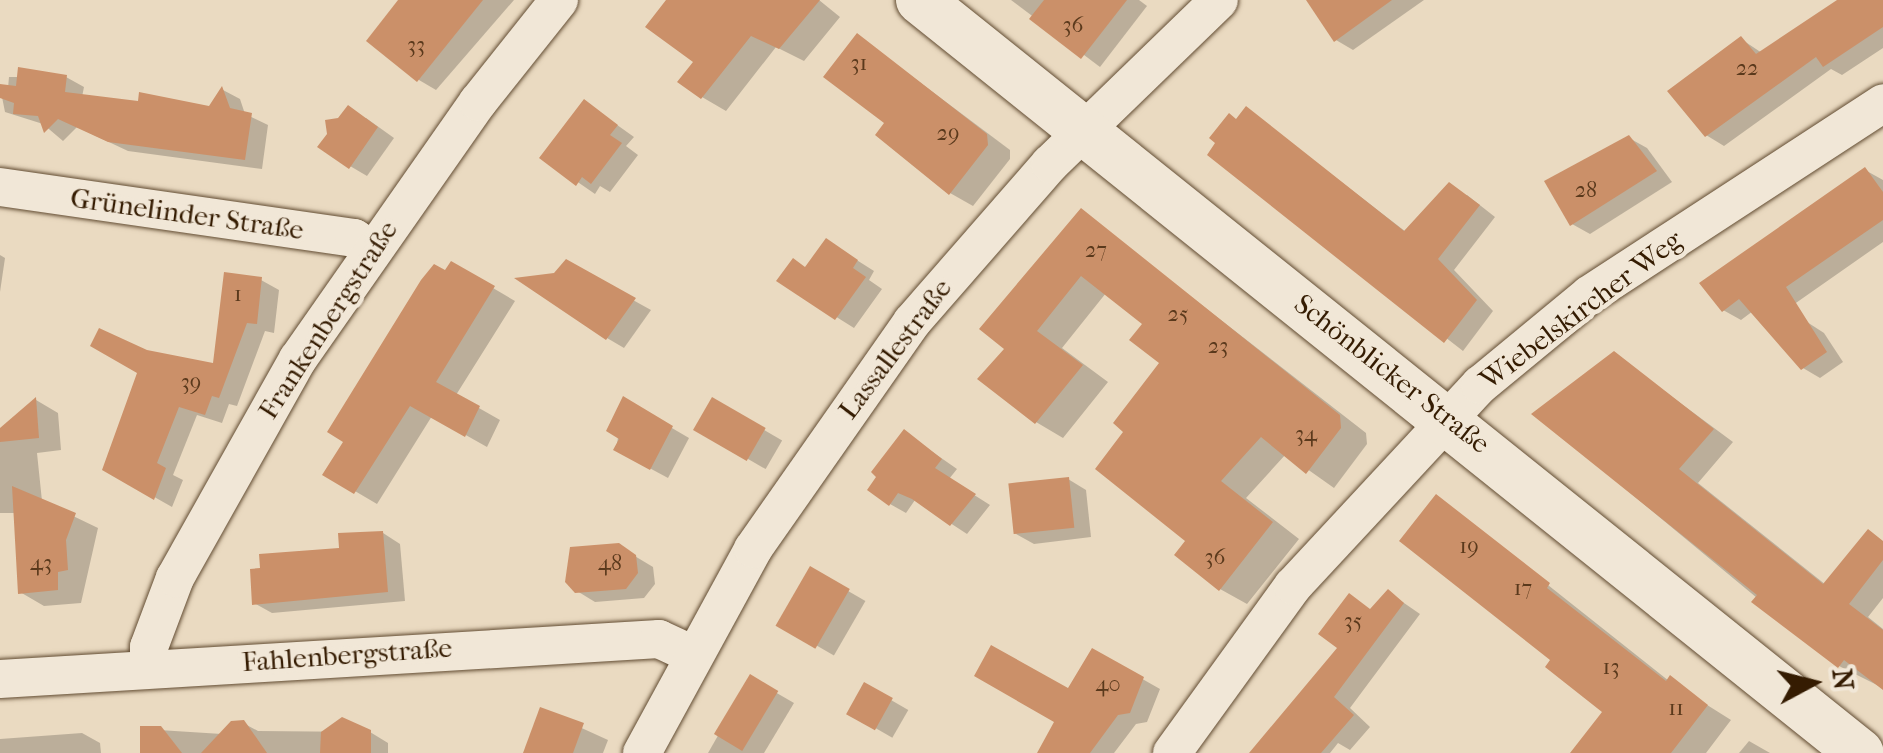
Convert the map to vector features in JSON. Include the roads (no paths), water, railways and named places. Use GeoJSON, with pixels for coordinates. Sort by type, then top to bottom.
{"type":"FeatureCollection","features":[{"type":"Feature","properties":{"kind":"street","name":"Frankenbergstraße"},"geometry":{"type":"LineString","coordinates":[[149,668],[149,647],[175,578],[298,359],[371,248],[559,0]]}},
{"type":"Feature","properties":{"kind":"street","name":"Schönblicker Straße"},"geometry":{"type":"LineString","coordinates":[[920,0],[1448,418],[1860,753]]}},
{"type":"Feature","properties":{"kind":"street","name":"Lassallestraße"},"geometry":{"type":"LineString","coordinates":[[642,753],[692,654],[754,549],[890,352],[995,223],[1082,131],[1219,0]]}},
{"type":"Feature","properties":{"kind":"street","name":"Wiebelskircher Weg"},"geometry":{"type":"LineString","coordinates":[[1172,753],[1293,586],[1448,418],[1590,296],[1883,103]]}},
{"type":"Feature","properties":{"kind":"street","name":"Grünelinder Straße"},"geometry":{"type":"LineString","coordinates":[[0,187],[354,238],[371,248]]}},
{"type":"Feature","properties":{"kind":"street","name":"Fahlenbergstraße"},"geometry":{"type":"LineString","coordinates":[[0,679],[659,639],[692,654]]}}]}
